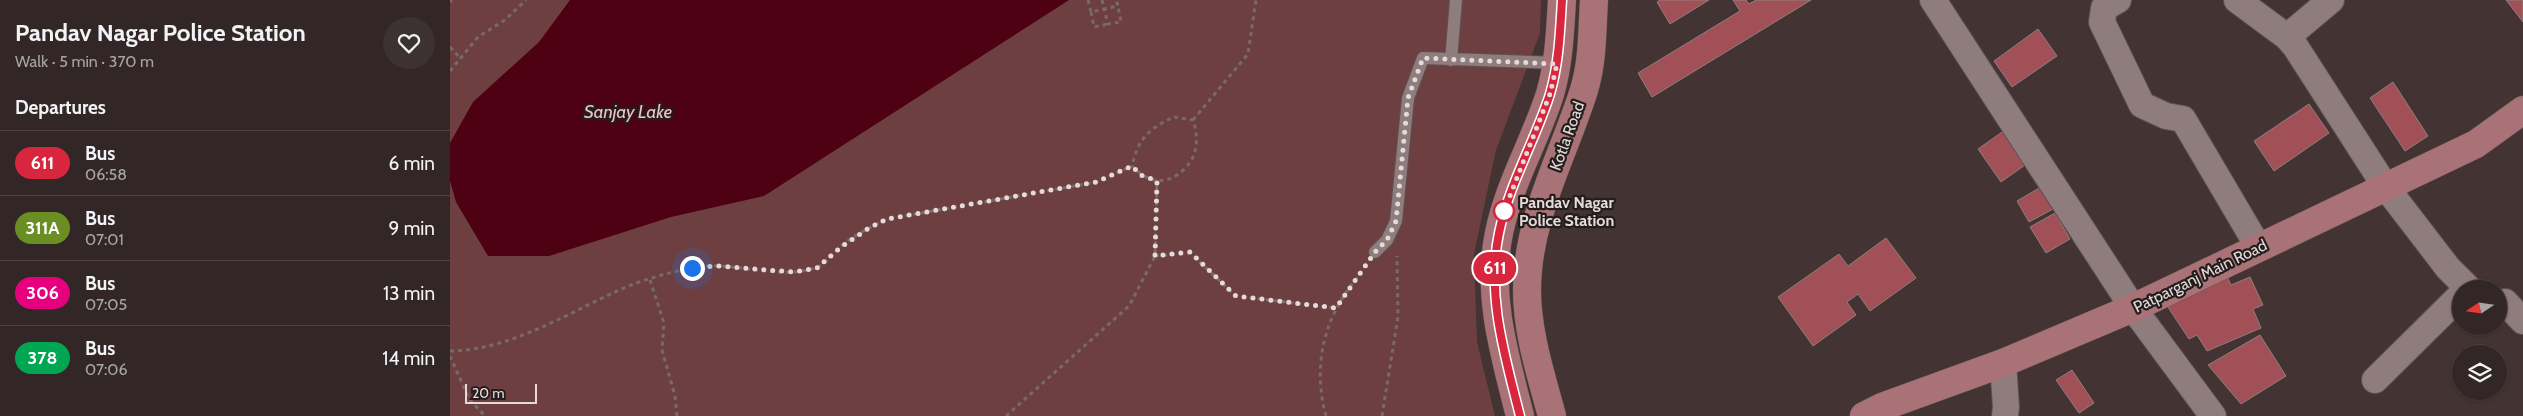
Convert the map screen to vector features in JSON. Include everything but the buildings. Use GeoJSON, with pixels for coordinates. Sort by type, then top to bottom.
{"type":"FeatureCollection","features":[{"type":"Feature","properties":{"kind":"main road","name":"Kotla Road"},"geometry":{"type":"LineString","coordinates":[[1520,416],[1498,325],[1496,260],[1499,234],[1505,210],[1550,94],[1557,64],[1562,0]]}},
{"type":"Feature","properties":{"kind":"main road","name":"Kotla Road"},"geometry":{"type":"LineString","coordinates":[[1552,416],[1529,324],[1527,290],[1530,251],[1536,218],[1588,75],[1594,0]]}},
{"type":"Feature","properties":{"kind":"main road","name":"Patparganj Main Road"},"geometry":{"type":"LineString","coordinates":[[1864,416],[1882,407],[2003,363],[2134,308],[2476,144],[2523,110]]}},
{"type":"Feature","properties":{"kind":"street"},"geometry":{"type":"LineString","coordinates":[[1933,0],[2134,308],[2213,416]]}},
{"type":"Feature","properties":{"kind":"street"},"geometry":{"type":"LineString","coordinates":[[2118,0],[2104,8],[2102,22],[2142,105],[2166,116],[2183,119],[2258,248]]}},
{"type":"Feature","properties":{"kind":"street"},"geometry":{"type":"LineString","coordinates":[[2237,0],[2287,37],[2385,186],[2448,268],[2459,280]]}},
{"type":"Feature","properties":{"kind":"street"},"geometry":{"type":"LineString","coordinates":[[2287,37],[2331,0]]}},
{"type":"Feature","properties":{"kind":"street"},"geometry":{"type":"LineString","coordinates":[[2509,301],[2523,321]]}},
{"type":"Feature","properties":{"kind":"street"},"geometry":{"type":"LineString","coordinates":[[2375,380],[2452,304]]}},
{"type":"Feature","properties":{"kind":"street"},"geometry":{"type":"LineString","coordinates":[[2003,363],[2005,416]]}},
{"type":"Feature","properties":{"kind":"lane"},"geometry":{"type":"LineString","coordinates":[[1451,60],[1456,0]]}},
{"type":"Feature","properties":{"kind":"lane"},"geometry":{"type":"LineString","coordinates":[[1375,252],[1387,240],[1396,221],[1408,98],[1423,58],[1557,64]]}},
{"type":"Feature","properties":{"kind":"path"},"geometry":{"type":"LineString","coordinates":[[450,71],[478,37],[505,20],[526,0]]}},
{"type":"Feature","properties":{"kind":"path"},"geometry":{"type":"LineString","coordinates":[[1088,0],[1094,28],[1121,22],[1117,0]]}},
{"type":"Feature","properties":{"kind":"path"},"geometry":{"type":"LineString","coordinates":[[1102,0],[1108,24]]}},
{"type":"Feature","properties":{"kind":"path"},"geometry":{"type":"LineString","coordinates":[[1193,120],[1248,54],[1256,0]]}},
{"type":"Feature","properties":{"kind":"path"},"geometry":{"type":"LineString","coordinates":[[1091,12],[1118,6]]}},
{"type":"Feature","properties":{"kind":"path"},"geometry":{"type":"LineString","coordinates":[[450,46],[460,58]]}},
{"type":"Feature","properties":{"kind":"path"},"geometry":{"type":"LineString","coordinates":[[1132,166],[1136,148],[1147,134],[1161,123],[1174,117],[1193,120]]}},
{"type":"Feature","properties":{"kind":"path"},"geometry":{"type":"LineString","coordinates":[[1132,166],[1141,175],[1157,181],[1175,176],[1190,164],[1195,151],[1197,137],[1193,120]]}},
{"type":"Feature","properties":{"kind":"path"},"geometry":{"type":"LineString","coordinates":[[450,351],[479,347],[512,339],[627,287],[692,268],[718,266],[793,272],[817,268],[848,242],[887,219],[1096,182],[1132,166]]}},
{"type":"Feature","properties":{"kind":"path"},"geometry":{"type":"LineString","coordinates":[[1006,416],[1129,306],[1155,256],[1157,181]]}},
{"type":"Feature","properties":{"kind":"path"},"geometry":{"type":"LineString","coordinates":[[1382,416],[1398,317],[1396,221]]}},
{"type":"Feature","properties":{"kind":"path"},"geometry":{"type":"LineString","coordinates":[[1155,256],[1190,252],[1236,296],[1336,308]]}},
{"type":"Feature","properties":{"kind":"path"},"geometry":{"type":"LineString","coordinates":[[1326,416],[1320,395],[1321,353],[1336,308],[1375,252]]}},
{"type":"Feature","properties":{"kind":"path"},"geometry":{"type":"LineString","coordinates":[[650,280],[664,323],[662,350],[675,396],[678,416]]}},
{"type":"Feature","properties":{"kind":"path"},"geometry":{"type":"LineString","coordinates":[[450,356],[469,399],[485,416]]}},
{"type":"Feature","properties":{"kind":"shaded area"},"geometry":{"type":"Polygon","coordinates":[[[450,0],[1541,0],[1540,33],[1496,150],[1474,254],[1477,342],[1495,416],[450,416],[450,0]]]}},
{"type":"Feature","properties":{"kind":"water","name":"Sanjay Lake"},"geometry":{"type":"Polygon","coordinates":[[[570,0],[1069,0],[764,196],[671,217],[549,256],[488,256],[456,202],[450,181],[450,143],[473,102],[539,42],[570,0]]]}},
{"type":"Feature","properties":{"kind":"bus line","name":"611"},"geometry":{"type":"LineString","coordinates":[[1520,416],[1498,325],[1495,284],[1496,260],[1499,234],[1512,187],[1550,94],[1555,75],[1559,54],[1562,0]]}},
{"type":"Feature","properties":{"kind":"place","name":"Pandav Nagar Police Station"},"geometry":{"type":"Point","coordinates":[1504,211]}},
{"type":"Feature","properties":{"kind":"route"},"geometry":{"type":"LineString","coordinates":[[692,268],[718,266],[793,272],[817,268],[841,247],[869,228],[887,219],[1003,200],[1096,182],[1132,166],[1141,175],[1157,181],[1155,256],[1190,252],[1236,296],[1336,308],[1375,252],[1387,240],[1396,221],[1408,98],[1423,58],[1557,64],[1550,94],[1504,211]]}}]}
